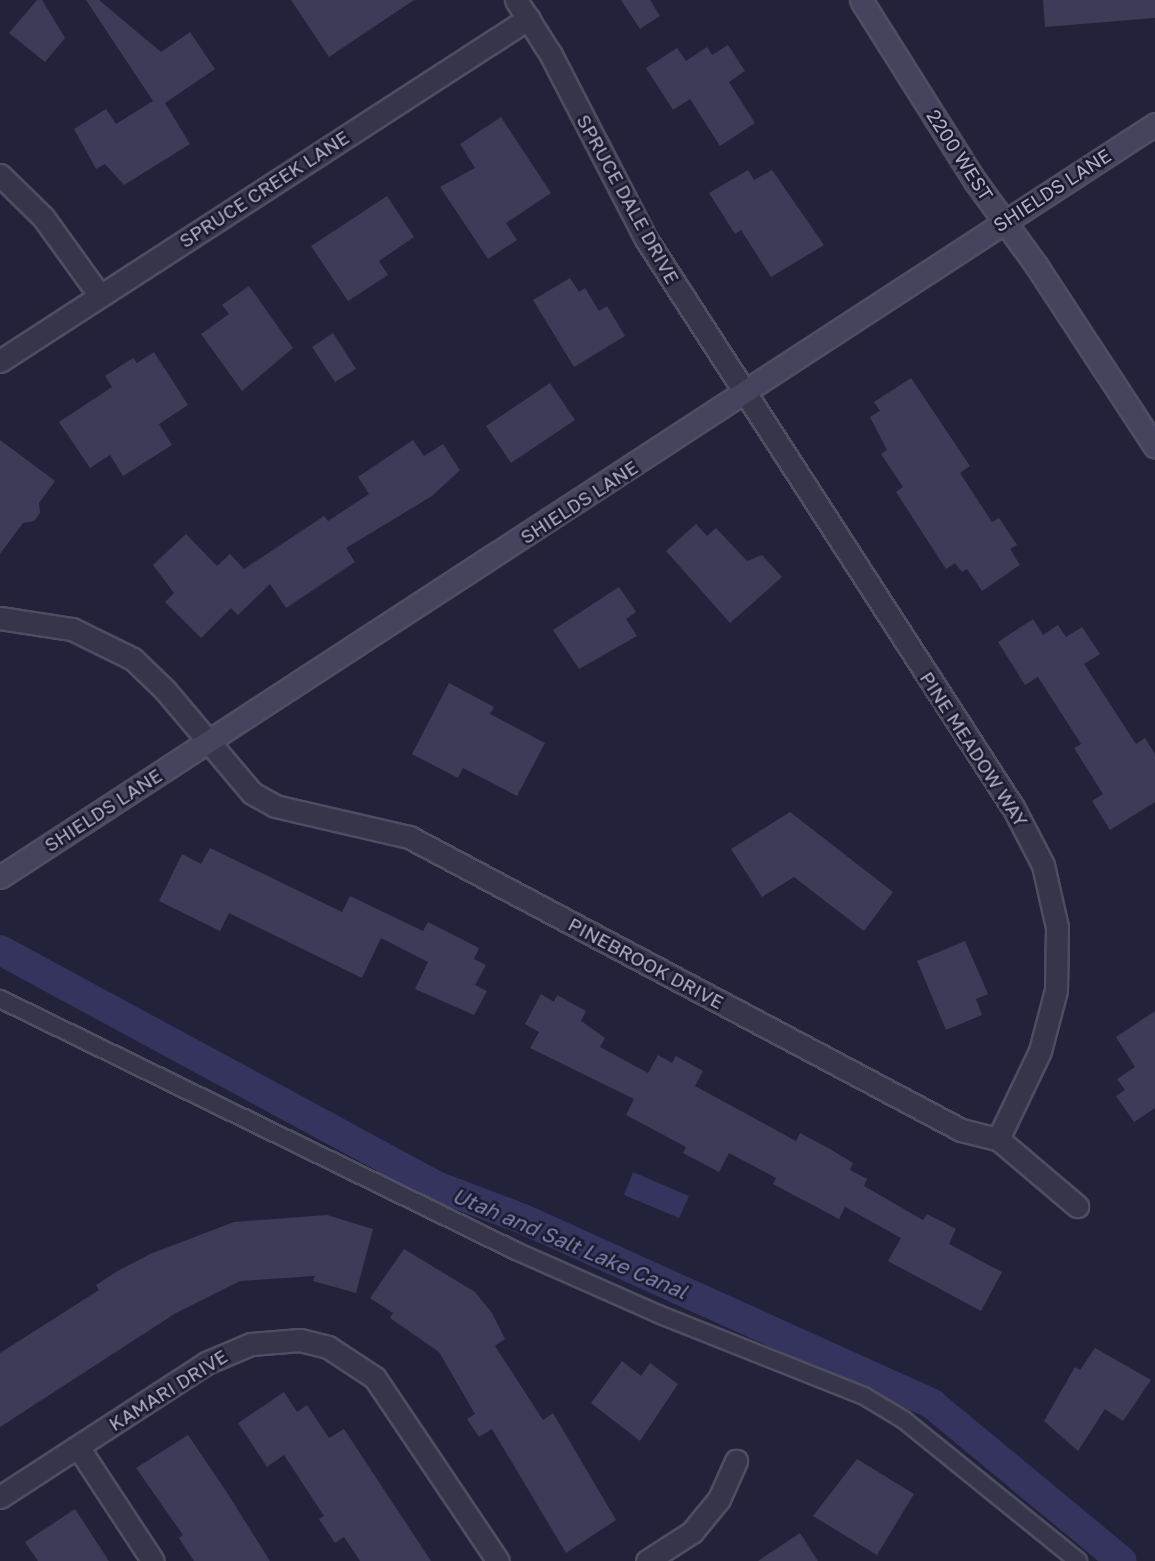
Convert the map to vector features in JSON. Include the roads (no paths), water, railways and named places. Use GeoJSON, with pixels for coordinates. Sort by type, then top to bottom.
{"type":"FeatureCollection","features":[{"type":"Feature","properties":{"kind":"main road","name":"2200 WEST"},"geometry":{"type":"LineString","coordinates":[[861,0],[1155,447]]}},
{"type":"Feature","properties":{"kind":"main road","name":"SHIELDS LANE"},"geometry":{"type":"LineString","coordinates":[[0,877],[746,394],[1155,124]]}},
{"type":"Feature","properties":{"kind":"street","name":"SPRUCE DALE DRIVE"},"geometry":{"type":"LineString","coordinates":[[516,0],[529,18],[646,239],[746,394]]}},
{"type":"Feature","properties":{"kind":"street","name":"SPRUCE CREEK LANE"},"geometry":{"type":"LineString","coordinates":[[0,361],[529,18]]}},
{"type":"Feature","properties":{"kind":"street"},"geometry":{"type":"LineString","coordinates":[[0,175],[43,217],[100,296]]}},
{"type":"Feature","properties":{"kind":"street","name":"PINE MEADOW WAY"},"geometry":{"type":"LineString","coordinates":[[746,394],[1014,808],[1043,865],[1057,927],[1056,990],[1040,1051],[999,1139]]}},
{"type":"Feature","properties":{"kind":"street","name":"PINEBROOK DRIVE"},"geometry":{"type":"LineString","coordinates":[[0,618],[72,629],[114,646],[150,674],[252,793],[275,806],[409,837],[961,1130],[999,1139],[1077,1206]]}},
{"type":"Feature","properties":{"kind":"street","name":"KAMARI DRIVE"},"geometry":{"type":"LineString","coordinates":[[0,1497],[228,1352],[276,1339],[328,1347],[376,1378],[498,1561]]}},
{"type":"Feature","properties":{"kind":"street"},"geometry":{"type":"LineString","coordinates":[[78,1447],[153,1561]]}},
{"type":"Feature","properties":{"kind":"street"},"geometry":{"type":"LineString","coordinates":[[648,1561],[691,1532],[719,1499],[736,1461]]}},
{"type":"Feature","properties":{"kind":"lane"},"geometry":{"type":"LineString","coordinates":[[0,999],[516,1251],[658,1314],[864,1396],[904,1420],[1078,1561]]}},
{"type":"Feature","properties":{"kind":"waterway","name":"Utah and Salt Lake Canal"},"geometry":{"type":"LineString","coordinates":[[0,950],[439,1187],[523,1219],[932,1404],[1122,1561]]}}]}
